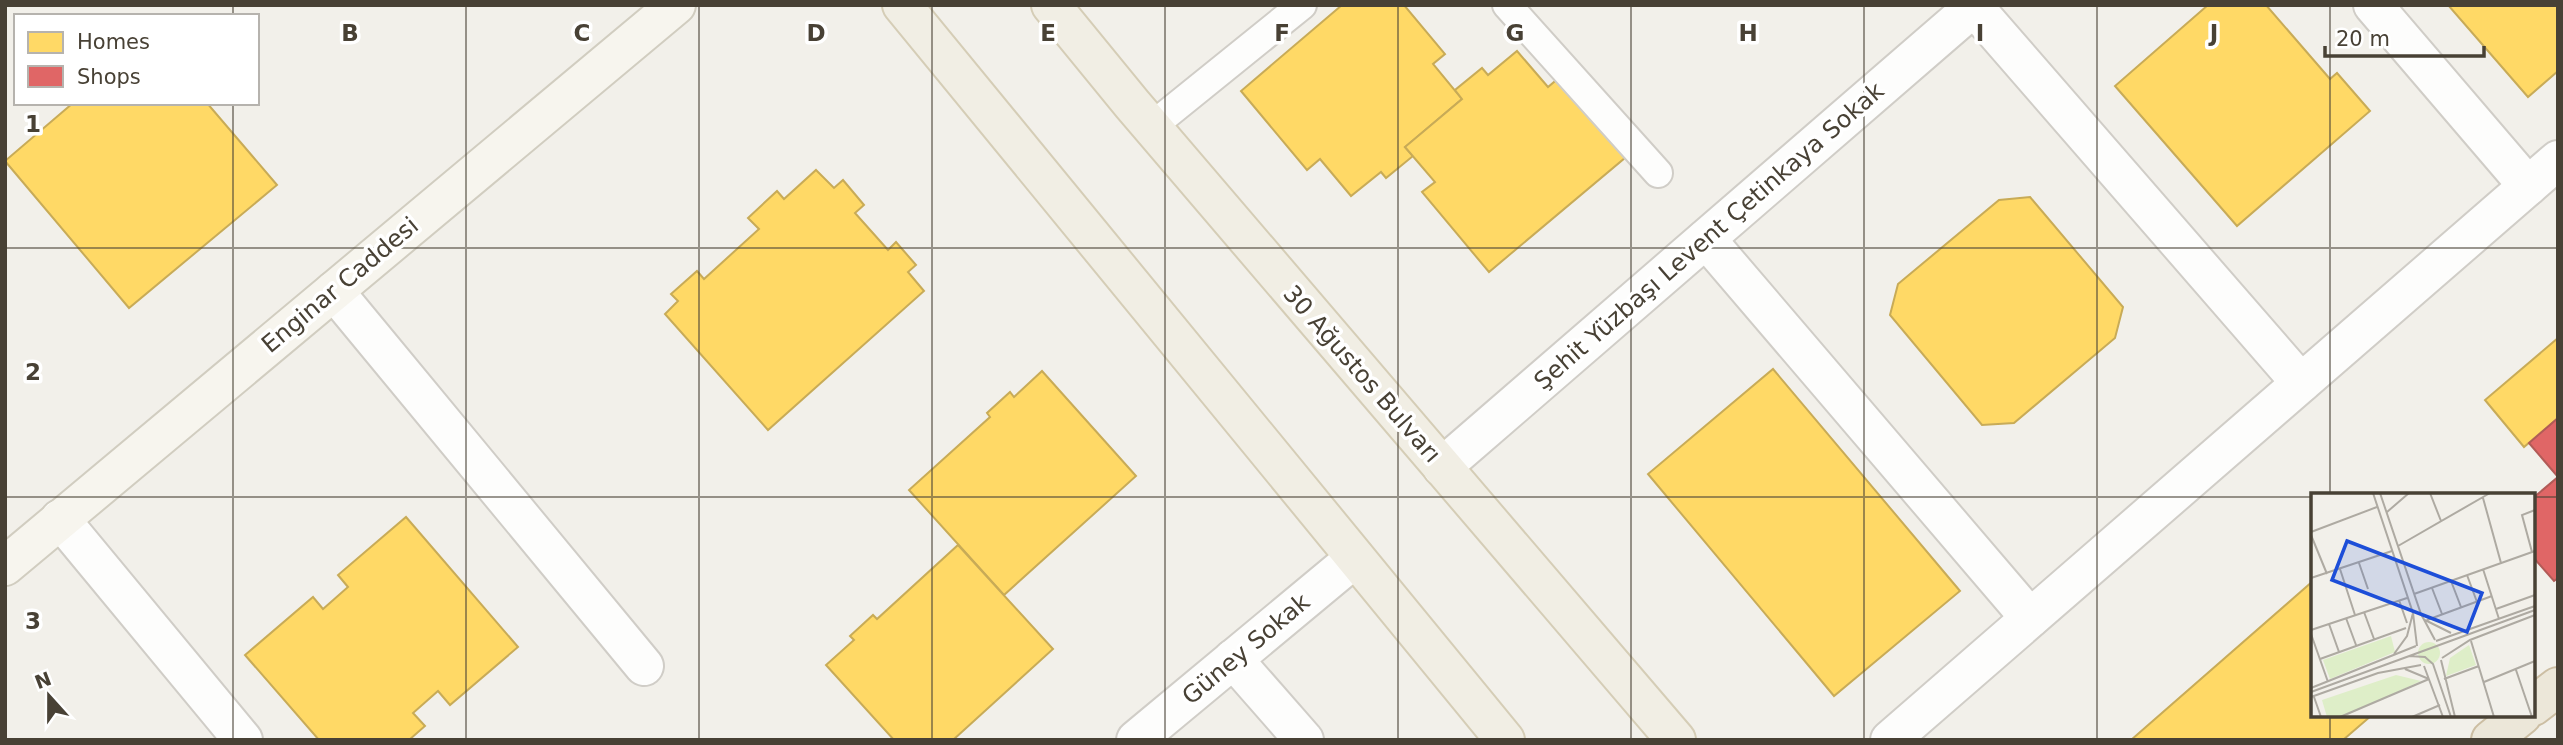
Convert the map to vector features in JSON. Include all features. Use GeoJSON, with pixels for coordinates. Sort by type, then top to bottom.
{"type":"FeatureCollection","features":[{"type":"Feature","properties":{"kind":"highway"},"geometry":{"type":"LineString","coordinates":[[2535,704],[2558,687]]}},
{"type":"Feature","properties":{"kind":"highway"},"geometry":{"type":"LineString","coordinates":[[2491,740],[2520,717]]}},
{"type":"Feature","properties":{"kind":"main road"},"geometry":{"type":"LineString","coordinates":[[902,5],[1505,740]]}},
{"type":"Feature","properties":{"kind":"main road","name":"30 Ağustos Bulvarı"},"geometry":{"type":"LineString","coordinates":[[1051,5],[1151,127],[1676,740]]}},
{"type":"Feature","properties":{"kind":"street","name":"Enginar Caddesi"},"geometry":{"type":"LineString","coordinates":[[5,566],[676,5]]}},
{"type":"Feature","properties":{"kind":"street"},"geometry":{"type":"LineString","coordinates":[[2373,5],[2528,186]]}},
{"type":"Feature","properties":{"kind":"street"},"geometry":{"type":"LineString","coordinates":[[1975,6],[2301,383]]}},
{"type":"Feature","properties":{"kind":"street","name":"Şehit Yüzbaşı Levent Çetinkaya Sokak"},"geometry":{"type":"LineString","coordinates":[[1442,467],[1975,6]]}},
{"type":"Feature","properties":{"kind":"street"},"geometry":{"type":"LineString","coordinates":[[1890,740],[2558,160]]}},
{"type":"Feature","properties":{"kind":"street"},"geometry":{"type":"LineString","coordinates":[[1706,239],[2030,618]]}},
{"type":"Feature","properties":{"kind":"street"},"geometry":{"type":"LineString","coordinates":[[334,291],[644,666]]}},
{"type":"Feature","properties":{"kind":"street"},"geometry":{"type":"LineString","coordinates":[[61,519],[243,740]]}},
{"type":"Feature","properties":{"kind":"street","name":"Güney Sokak"},"geometry":{"type":"LineString","coordinates":[[1136,740],[1355,558]]}},
{"type":"Feature","properties":{"kind":"street"},"geometry":{"type":"LineString","coordinates":[[1233,659],[1304,740]]}},
{"type":"Feature","properties":{"kind":"lane"},"geometry":{"type":"LineString","coordinates":[[1151,127],[1302,5]]}},
{"type":"Feature","properties":{"kind":"lane"},"geometry":{"type":"LineString","coordinates":[[1507,5],[1658,173]]}},
{"type":"Feature","properties":{"kind":"building: Homes"},"geometry":{"type":"Polygon","coordinates":[[[1342,5],[1404,5],[1445,54],[1433,64],[1462,99],[1405,147],[1413,156],[1386,178],[1381,172],[1351,196],[1320,159],[1307,170],[1241,91],[1342,5]]]}},
{"type":"Feature","properties":{"kind":"building: Homes"},"geometry":{"type":"Polygon","coordinates":[[[2208,5],[2266,5],[2330,79],[2337,73],[2370,111],[2237,226],[2115,86],[2208,5]]]}},
{"type":"Feature","properties":{"kind":"building: Homes"},"geometry":{"type":"Polygon","coordinates":[[[2448,5],[2558,5],[2558,71],[2528,97],[2448,5]]]}},
{"type":"Feature","properties":{"kind":"building: Homes"},"geometry":{"type":"Polygon","coordinates":[[[1517,51],[1548,87],[1560,77],[1626,157],[1489,272],[1422,192],[1435,182],[1405,147],[1462,99],[1455,90],[1482,68],[1488,75],[1517,51]]]}},
{"type":"Feature","properties":{"kind":"building: Homes"},"geometry":{"type":"Polygon","coordinates":[[[71,105],[209,105],[277,185],[129,308],[5,161],[71,105]]]}},
{"type":"Feature","properties":{"kind":"building: Homes"},"geometry":{"type":"Polygon","coordinates":[[[816,170],[834,188],[843,180],[864,205],[855,213],[888,250],[896,242],[916,265],[908,272],[924,291],[768,430],[665,314],[678,301],[671,294],[697,271],[704,279],[759,229],[748,218],[777,191],[784,199],[816,170]]]}},
{"type":"Feature","properties":{"kind":"building: Homes"},"geometry":{"type":"Polygon","coordinates":[[[2030,197],[2123,307],[2115,338],[2014,423],[1982,425],[1890,315],[1898,284],[1999,200],[2030,197]]]}},
{"type":"Feature","properties":{"kind":"building: Homes"},"geometry":{"type":"Polygon","coordinates":[[[2558,338],[2558,418],[2524,447],[2485,400],[2558,338]]]}},
{"type":"Feature","properties":{"kind":"building: Homes"},"geometry":{"type":"Polygon","coordinates":[[[1773,369],[1960,591],[1834,696],[1648,474],[1773,369]]]}},
{"type":"Feature","properties":{"kind":"building: Homes"},"geometry":{"type":"Polygon","coordinates":[[[1042,371],[1136,476],[1004,595],[909,490],[990,417],[987,413],[1010,392],[1014,397],[1042,371]]]}},
{"type":"Feature","properties":{"kind":"building: Homes"},"geometry":{"type":"Polygon","coordinates":[[[406,517],[518,647],[450,705],[438,691],[413,713],[425,726],[409,740],[319,740],[245,655],[313,597],[323,609],[348,587],[338,575],[406,517]]]}},
{"type":"Feature","properties":{"kind":"building: Homes"},"geometry":{"type":"Polygon","coordinates":[[[958,545],[1053,649],[953,740],[894,740],[826,665],[854,640],[850,636],[873,615],[877,619],[958,545]]]}},
{"type":"Feature","properties":{"kind":"building: Homes"},"geometry":{"type":"Polygon","coordinates":[[[2311,583],[2311,717],[2370,717],[2343,740],[2131,740],[2311,583]]]}},
{"type":"Feature","properties":{"kind":"building: Shops"},"geometry":{"type":"Polygon","coordinates":[[[2558,418],[2558,477],[2529,443],[2558,418]]]}},
{"type":"Feature","properties":{"kind":"building: Shops"},"geometry":{"type":"Polygon","coordinates":[[[2558,477],[2558,578],[2554,581],[2535,559],[2535,496],[2558,477]]]}}]}
